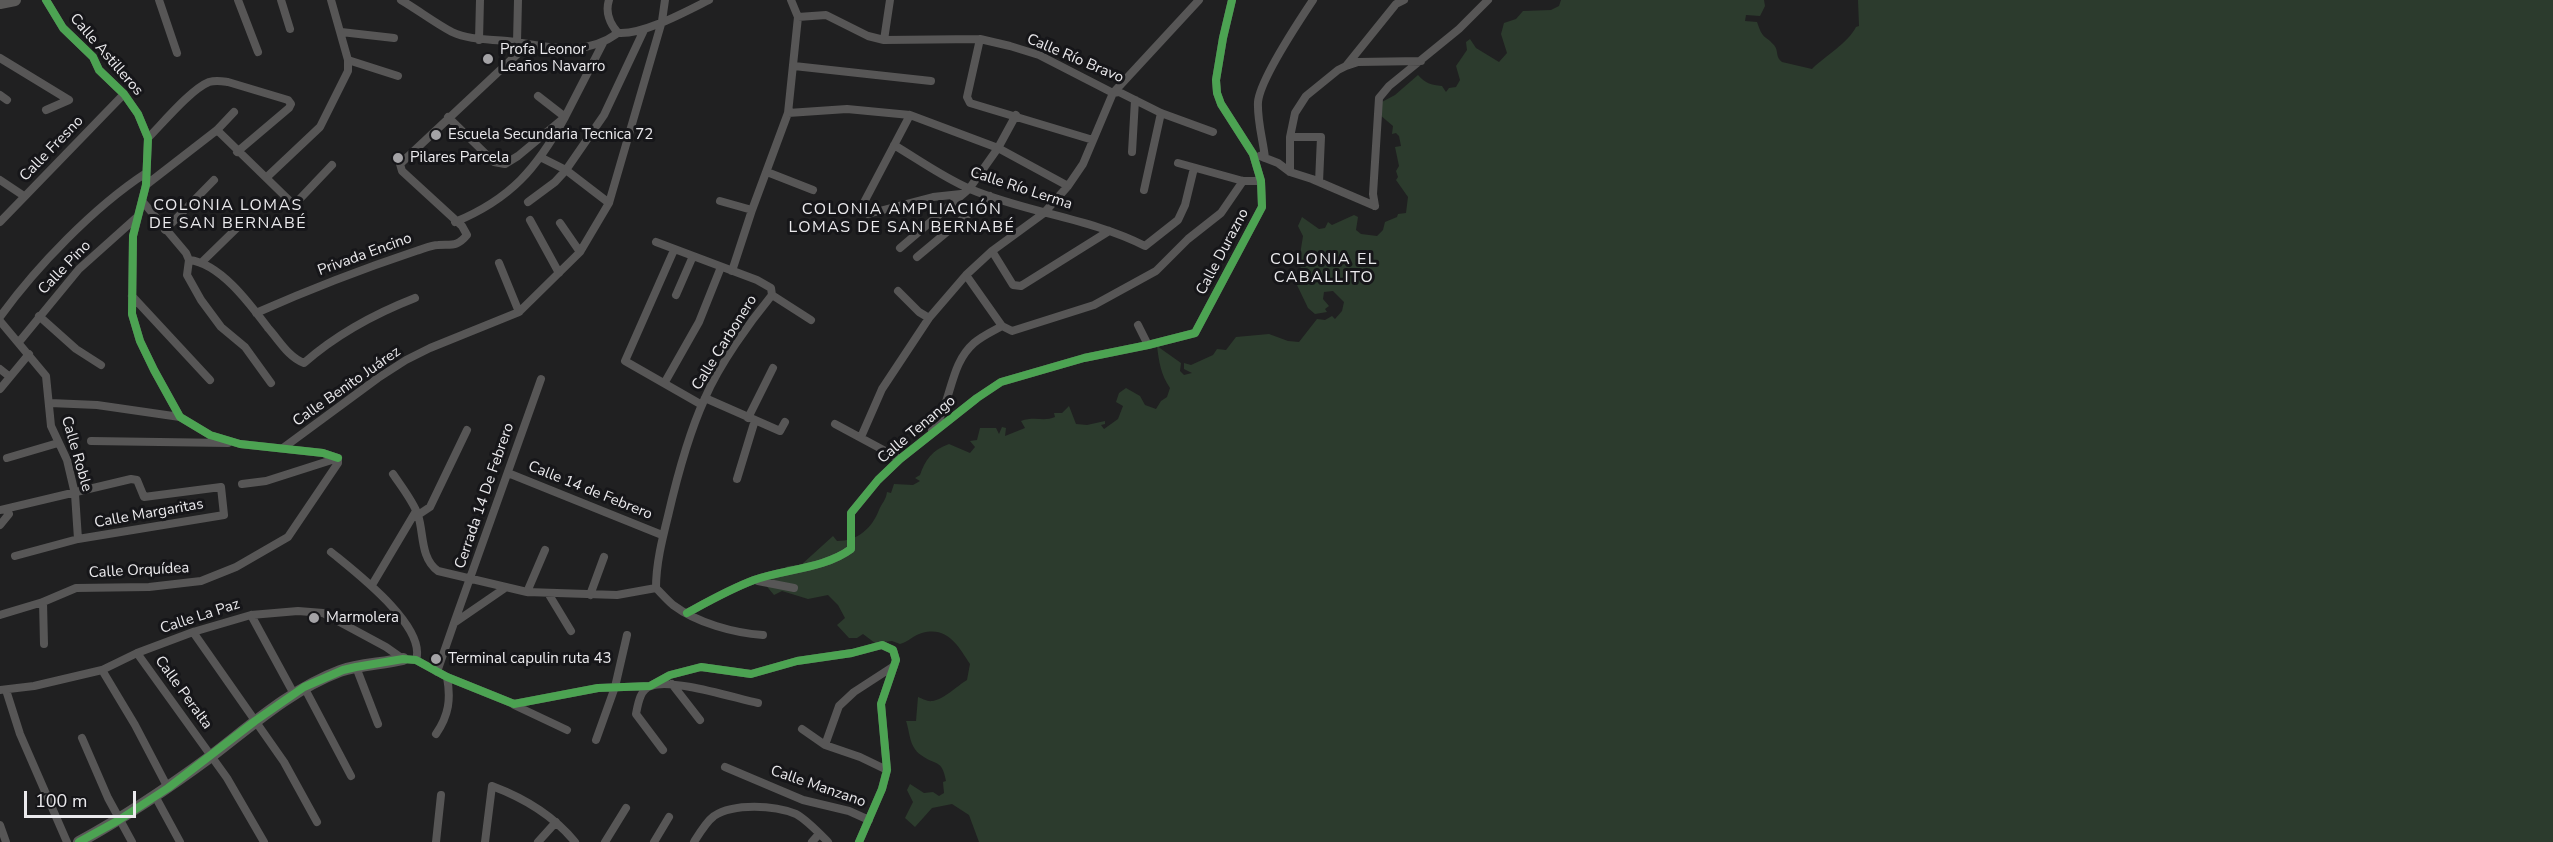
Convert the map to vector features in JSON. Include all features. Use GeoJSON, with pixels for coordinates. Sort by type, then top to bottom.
{"type":"FeatureCollection","features":[{"type":"Feature","properties":{"kind":"street"},"geometry":{"type":"LineString","coordinates":[[0,3],[15,0]]}},
{"type":"Feature","properties":{"kind":"street","name":"Calle Astilleros"},"geometry":{"type":"LineString","coordinates":[[46,0],[63,28],[93,57],[99,70],[124,94],[138,114],[148,138],[146,185],[143,202],[136,218],[131,260],[132,314],[140,341],[180,417],[210,435],[240,444],[323,453],[338,458]]}},
{"type":"Feature","properties":{"kind":"street"},"geometry":{"type":"LineString","coordinates":[[159,0],[177,53]]}},
{"type":"Feature","properties":{"kind":"street"},"geometry":{"type":"LineString","coordinates":[[238,0],[258,52]]}},
{"type":"Feature","properties":{"kind":"street"},"geometry":{"type":"LineString","coordinates":[[281,0],[290,29]]}},
{"type":"Feature","properties":{"kind":"street"},"geometry":{"type":"LineString","coordinates":[[267,177],[320,127],[348,71],[348,60],[331,0]]}},
{"type":"Feature","properties":{"kind":"street"},"geometry":{"type":"LineString","coordinates":[[401,0],[453,33],[479,40],[517,42],[555,48],[583,48],[603,44],[618,33],[630,34],[644,30],[710,0]]}},
{"type":"Feature","properties":{"kind":"street"},"geometry":{"type":"LineString","coordinates":[[479,40],[480,0]]}},
{"type":"Feature","properties":{"kind":"street"},"geometry":{"type":"LineString","coordinates":[[517,42],[518,0]]}},
{"type":"Feature","properties":{"kind":"street"},"geometry":{"type":"LineString","coordinates":[[609,0],[607,5],[610,23],[618,33]]}},
{"type":"Feature","properties":{"kind":"street","name":"Calle Benito Juárez"},"geometry":{"type":"LineString","coordinates":[[284,448],[406,360],[519,312],[580,252],[609,203],[662,21],[665,0]]}},
{"type":"Feature","properties":{"kind":"street"},"geometry":{"type":"LineString","coordinates":[[732,271],[788,113],[798,17],[791,0]]}},
{"type":"Feature","properties":{"kind":"street"},"geometry":{"type":"LineString","coordinates":[[885,40],[890,0]]}},
{"type":"Feature","properties":{"kind":"street"},"geometry":{"type":"LineString","coordinates":[[861,437],[882,389],[929,318],[966,275],[992,251],[1044,213],[1068,186],[1078,174],[1113,93],[1198,0]]}},
{"type":"Feature","properties":{"kind":"street","name":"Calle Durazno"},"geometry":{"type":"LineString","coordinates":[[1111,351],[1196,333],[1262,207],[1261,181],[1253,154],[1221,104],[1217,93],[1216,80],[1221,49],[1232,0]]}},
{"type":"Feature","properties":{"kind":"street"},"geometry":{"type":"LineString","coordinates":[[1265,158],[1258,101],[1273,67],[1313,0]]}},
{"type":"Feature","properties":{"kind":"street"},"geometry":{"type":"LineString","coordinates":[[1347,66],[1396,4],[1404,0]]}},
{"type":"Feature","properties":{"kind":"street"},"geometry":{"type":"LineString","coordinates":[[1253,154],[1278,163],[1290,172],[1375,206],[1374,172],[1379,98],[1389,86],[1423,60],[1488,0]]}},
{"type":"Feature","properties":{"kind":"street","name":"Calle Río Bravo"},"geometry":{"type":"LineString","coordinates":[[798,17],[826,15],[868,36],[885,40],[980,39],[1039,55],[1113,93],[1119,92],[1161,113],[1213,132]]}},
{"type":"Feature","properties":{"kind":"street"},"geometry":{"type":"LineString","coordinates":[[528,201],[555,182],[566,170],[604,115],[644,30]]}},
{"type":"Feature","properties":{"kind":"street"},"geometry":{"type":"LineString","coordinates":[[341,32],[394,38]]}},
{"type":"Feature","properties":{"kind":"street"},"geometry":{"type":"LineString","coordinates":[[583,48],[585,36]]}},
{"type":"Feature","properties":{"kind":"street"},"geometry":{"type":"LineString","coordinates":[[980,39],[967,97],[972,104],[1016,115],[1093,140]]}},
{"type":"Feature","properties":{"kind":"street"},"geometry":{"type":"LineString","coordinates":[[527,45],[400,164],[402,171],[455,222],[479,211],[530,173],[542,158],[603,44]]}},
{"type":"Feature","properties":{"kind":"street"},"geometry":{"type":"LineString","coordinates":[[0,58],[69,100],[46,110]]}},
{"type":"Feature","properties":{"kind":"street"},"geometry":{"type":"LineString","coordinates":[[348,60],[398,76]]}},
{"type":"Feature","properties":{"kind":"street"},"geometry":{"type":"LineString","coordinates":[[1290,172],[1290,136],[1295,113],[1306,96],[1338,70],[1358,62],[1423,60]]}},
{"type":"Feature","properties":{"kind":"street"},"geometry":{"type":"LineString","coordinates":[[794,66],[931,81]]}},
{"type":"Feature","properties":{"kind":"street"},"geometry":{"type":"LineString","coordinates":[[148,138],[199,88],[219,80],[288,100],[291,104],[289,108],[237,152]]}},
{"type":"Feature","properties":{"kind":"street","name":"Calle Fresno"},"geometry":{"type":"LineString","coordinates":[[0,222],[124,94]]}},
{"type":"Feature","properties":{"kind":"street"},"geometry":{"type":"LineString","coordinates":[[538,96],[565,117]]}},
{"type":"Feature","properties":{"kind":"street"},"geometry":{"type":"LineString","coordinates":[[1132,152],[1135,100]]}},
{"type":"Feature","properties":{"kind":"street"},"geometry":{"type":"LineString","coordinates":[[788,113],[848,109],[910,115],[998,148],[1068,186]]}},
{"type":"Feature","properties":{"kind":"street"},"geometry":{"type":"LineString","coordinates":[[146,185],[217,130],[234,112]]}},
{"type":"Feature","properties":{"kind":"street"},"geometry":{"type":"LineString","coordinates":[[1144,190],[1161,113]]}},
{"type":"Feature","properties":{"kind":"street"},"geometry":{"type":"LineString","coordinates":[[910,115],[861,208],[868,214],[933,196],[965,191]]}},
{"type":"Feature","properties":{"kind":"street"},"geometry":{"type":"LineString","coordinates":[[900,248],[965,191],[998,148],[1016,115]]}},
{"type":"Feature","properties":{"kind":"street"},"geometry":{"type":"LineString","coordinates":[[448,117],[494,162],[506,164],[565,117]]}},
{"type":"Feature","properties":{"kind":"street"},"geometry":{"type":"LineString","coordinates":[[217,130],[237,152],[267,177],[294,205],[332,165]]}},
{"type":"Feature","properties":{"kind":"street"},"geometry":{"type":"LineString","coordinates":[[1290,136],[1321,137],[1319,182]]}},
{"type":"Feature","properties":{"kind":"street","name":"Calle Río Lerma"},"geometry":{"type":"LineString","coordinates":[[894,146],[965,191],[990,195],[1109,231],[1145,246],[1178,220],[1185,205],[1194,168]]}},
{"type":"Feature","properties":{"kind":"street"},"geometry":{"type":"LineString","coordinates":[[542,158],[566,170],[609,203]]}},
{"type":"Feature","properties":{"kind":"street"},"geometry":{"type":"LineString","coordinates":[[1178,163],[1244,181],[1261,181]]}},
{"type":"Feature","properties":{"kind":"street"},"geometry":{"type":"LineString","coordinates":[[767,172],[813,190]]}},
{"type":"Feature","properties":{"kind":"street","name":"Calle Roble"},"geometry":{"type":"LineString","coordinates":[[78,539],[75,494],[67,460],[57,443],[51,426],[46,376],[0,319],[16,295],[80,228],[132,182],[146,173]]}},
{"type":"Feature","properties":{"kind":"street"},"geometry":{"type":"LineString","coordinates":[[0,180],[24,196]]}},
{"type":"Feature","properties":{"kind":"street"},"geometry":{"type":"LineString","coordinates":[[165,230],[214,180]]}},
{"type":"Feature","properties":{"kind":"street"},"geometry":{"type":"LineString","coordinates":[[966,275],[1002,326],[1012,331],[1094,305],[1156,271],[1188,239],[1221,213],[1244,181]]}},
{"type":"Feature","properties":{"kind":"street"},"geometry":{"type":"LineString","coordinates":[[917,257],[990,195]]}},
{"type":"Feature","properties":{"kind":"street"},"geometry":{"type":"LineString","coordinates":[[720,201],[752,210]]}},
{"type":"Feature","properties":{"kind":"street"},"geometry":{"type":"LineString","coordinates":[[143,202],[186,253],[189,261],[187,275],[201,300],[221,327],[245,347],[271,383]]}},
{"type":"Feature","properties":{"kind":"street","name":"Calle Pino"},"geometry":{"type":"LineString","coordinates":[[19,342],[79,269],[136,218]]}},
{"type":"Feature","properties":{"kind":"street"},"geometry":{"type":"LineString","coordinates":[[530,220],[559,273]]}},
{"type":"Feature","properties":{"kind":"street","name":"Privada Encino"},"geometry":{"type":"LineString","coordinates":[[256,313],[301,293],[436,244],[452,246],[461,242],[466,235],[462,226],[455,222]]}},
{"type":"Feature","properties":{"kind":"street"},"geometry":{"type":"LineString","coordinates":[[560,223],[580,252]]}},
{"type":"Feature","properties":{"kind":"street"},"geometry":{"type":"LineString","coordinates":[[202,262],[240,225]]}},
{"type":"Feature","properties":{"kind":"street"},"geometry":{"type":"LineString","coordinates":[[992,251],[1013,285],[1021,286],[1109,231]]}},
{"type":"Feature","properties":{"kind":"street","name":"Calle Carbonero"},"geometry":{"type":"LineString","coordinates":[[656,242],[768,287],[772,295],[745,330],[704,401],[674,488],[662,535],[656,588]]}},
{"type":"Feature","properties":{"kind":"street"},"geometry":{"type":"LineString","coordinates":[[674,250],[625,361],[704,401],[780,431],[785,422]]}},
{"type":"Feature","properties":{"kind":"street"},"geometry":{"type":"LineString","coordinates":[[676,295],[693,256]]}},
{"type":"Feature","properties":{"kind":"street"},"geometry":{"type":"LineString","coordinates":[[189,261],[202,262],[219,272],[256,313],[283,348],[304,363],[344,332],[371,316],[415,298]]}},
{"type":"Feature","properties":{"kind":"street"},"geometry":{"type":"LineString","coordinates":[[499,263],[519,312]]}},
{"type":"Feature","properties":{"kind":"street"},"geometry":{"type":"LineString","coordinates":[[665,382],[699,322],[721,267]]}},
{"type":"Feature","properties":{"kind":"street"},"geometry":{"type":"LineString","coordinates":[[898,291],[919,312],[929,318]]}},
{"type":"Feature","properties":{"kind":"street"},"geometry":{"type":"LineString","coordinates":[[772,295],[811,320]]}},
{"type":"Feature","properties":{"kind":"street"},"geometry":{"type":"LineString","coordinates":[[132,296],[210,380]]}},
{"type":"Feature","properties":{"kind":"street"},"geometry":{"type":"LineString","coordinates":[[39,316],[76,349],[101,365]]}},
{"type":"Feature","properties":{"kind":"street"},"geometry":{"type":"LineString","coordinates":[[1138,325],[1148,345]]}},
{"type":"Feature","properties":{"kind":"street"},"geometry":{"type":"LineString","coordinates":[[919,446],[943,414],[949,400],[952,376],[962,357],[974,342],[1002,326]]}},
{"type":"Feature","properties":{"kind":"street","name":"Calle Tenango"},"geometry":{"type":"LineString","coordinates":[[687,613],[755,580],[826,561],[851,549],[851,513],[878,480],[900,459],[977,398],[1001,382],[1111,351]]}},
{"type":"Feature","properties":{"kind":"street"},"geometry":{"type":"LineString","coordinates":[[0,389],[29,354]]}},
{"type":"Feature","properties":{"kind":"street"},"geometry":{"type":"LineString","coordinates":[[737,479],[752,419],[773,368]]}},
{"type":"Feature","properties":{"kind":"street"},"geometry":{"type":"LineString","coordinates":[[0,369],[10,377]]}},
{"type":"Feature","properties":{"kind":"street","name":"Cerrada 14 De Febrero"},"geometry":{"type":"LineString","coordinates":[[437,672],[541,379]]}},
{"type":"Feature","properties":{"kind":"street"},"geometry":{"type":"LineString","coordinates":[[50,403],[97,405],[180,417]]}},
{"type":"Feature","properties":{"kind":"street"},"geometry":{"type":"LineString","coordinates":[[835,424],[900,459]]}},
{"type":"Feature","properties":{"kind":"street"},"geometry":{"type":"LineString","coordinates":[[372,585],[417,513],[430,507],[467,430]]}},
{"type":"Feature","properties":{"kind":"street"},"geometry":{"type":"LineString","coordinates":[[91,441],[240,444]]}},
{"type":"Feature","properties":{"kind":"street"},"geometry":{"type":"LineString","coordinates":[[7,458],[57,443]]}},
{"type":"Feature","properties":{"kind":"street"},"geometry":{"type":"LineString","coordinates":[[242,484],[266,481],[338,458]]}},
{"type":"Feature","properties":{"kind":"street","name":"Calle Orquídea"},"geometry":{"type":"LineString","coordinates":[[0,615],[43,602],[76,588],[149,587],[201,581],[236,567],[288,537],[338,463],[338,458]]}},
{"type":"Feature","properties":{"kind":"street","name":"Calle 14 de Febrero"},"geometry":{"type":"LineString","coordinates":[[508,472],[662,535]]}},
{"type":"Feature","properties":{"kind":"street"},"geometry":{"type":"LineString","coordinates":[[393,474],[417,513],[423,543],[432,567],[438,572],[527,592],[617,595],[656,588],[673,605],[687,613],[725,627],[763,635]]}},
{"type":"Feature","properties":{"kind":"street","name":"Calle Margaritas"},"geometry":{"type":"LineString","coordinates":[[15,556],[78,539],[224,515],[221,487],[144,497],[137,480],[131,479],[75,494]]}},
{"type":"Feature","properties":{"kind":"street"},"geometry":{"type":"LineString","coordinates":[[3,510],[75,494]]}},
{"type":"Feature","properties":{"kind":"street"},"geometry":{"type":"LineString","coordinates":[[0,525],[9,514],[3,510]]}},
{"type":"Feature","properties":{"kind":"street"},"geometry":{"type":"LineString","coordinates":[[527,592],[545,550]]}},
{"type":"Feature","properties":{"kind":"street"},"geometry":{"type":"LineString","coordinates":[[79,842],[119,820],[168,788],[255,721],[299,691],[343,670],[410,660],[418,653],[417,645],[394,609],[372,585],[331,552]]}},
{"type":"Feature","properties":{"kind":"street"},"geometry":{"type":"LineString","coordinates":[[590,595],[604,557]]}},
{"type":"Feature","properties":{"kind":"street"},"geometry":{"type":"LineString","coordinates":[[755,580],[794,588]]}},
{"type":"Feature","properties":{"kind":"street"},"geometry":{"type":"LineString","coordinates":[[454,623],[505,588]]}},
{"type":"Feature","properties":{"kind":"street"},"geometry":{"type":"LineString","coordinates":[[548,593],[571,631]]}},
{"type":"Feature","properties":{"kind":"street"},"geometry":{"type":"LineString","coordinates":[[43,602],[44,644]]}},
{"type":"Feature","properties":{"kind":"street","name":"Calle La Paz"},"geometry":{"type":"LineString","coordinates":[[3,690],[78,677],[102,670],[137,653],[193,632],[251,615],[298,611],[323,613],[410,660],[514,704],[567,730]]}},
{"type":"Feature","properties":{"kind":"street"},"geometry":{"type":"LineString","coordinates":[[251,615],[351,776]]}},
{"type":"Feature","properties":{"kind":"street"},"geometry":{"type":"LineString","coordinates":[[193,632],[294,778],[317,822]]}},
{"type":"Feature","properties":{"kind":"street"},"geometry":{"type":"LineString","coordinates":[[596,740],[615,687],[627,635]]}},
{"type":"Feature","properties":{"kind":"street"},"geometry":{"type":"LineString","coordinates":[[663,750],[636,714],[646,689],[670,675],[701,667],[751,674],[797,661],[852,653],[882,645],[893,650],[896,660],[881,704],[887,770],[859,842]]}},
{"type":"Feature","properties":{"kind":"street","name":"Calle Peralta"},"geometry":{"type":"LineString","coordinates":[[137,653],[212,756],[264,842]]}},
{"type":"Feature","properties":{"kind":"street"},"geometry":{"type":"LineString","coordinates":[[825,745],[839,706],[854,692],[894,666]]}},
{"type":"Feature","properties":{"kind":"street"},"geometry":{"type":"LineString","coordinates":[[356,667],[378,724]]}},
{"type":"Feature","properties":{"kind":"street"},"geometry":{"type":"LineString","coordinates":[[102,670],[135,725],[168,788]]}},
{"type":"Feature","properties":{"kind":"street"},"geometry":{"type":"LineString","coordinates":[[436,734],[447,716],[451,697],[447,677]]}},
{"type":"Feature","properties":{"kind":"street"},"geometry":{"type":"LineString","coordinates":[[514,704],[598,688],[646,689],[672,684],[758,703]]}},
{"type":"Feature","properties":{"kind":"street"},"geometry":{"type":"LineString","coordinates":[[672,684],[700,720]]}},
{"type":"Feature","properties":{"kind":"street"},"geometry":{"type":"LineString","coordinates":[[3,690],[67,842]]}},
{"type":"Feature","properties":{"kind":"street"},"geometry":{"type":"LineString","coordinates":[[802,729],[825,745],[860,757],[887,770]]}},
{"type":"Feature","properties":{"kind":"street"},"geometry":{"type":"LineString","coordinates":[[82,738],[119,820],[132,842]]}},
{"type":"Feature","properties":{"kind":"street","name":"Calle Manzano"},"geometry":{"type":"LineString","coordinates":[[725,767],[803,800],[849,811],[869,820]]}},
{"type":"Feature","properties":{"kind":"street"},"geometry":{"type":"LineString","coordinates":[[484,842],[492,786],[521,797],[556,822],[575,842]]}},
{"type":"Feature","properties":{"kind":"street"},"geometry":{"type":"LineString","coordinates":[[436,842],[441,795]]}},
{"type":"Feature","properties":{"kind":"street"},"geometry":{"type":"LineString","coordinates":[[155,796],[180,842]]}},
{"type":"Feature","properties":{"kind":"street"},"geometry":{"type":"LineString","coordinates":[[605,842],[626,808]]}},
{"type":"Feature","properties":{"kind":"street"},"geometry":{"type":"LineString","coordinates":[[694,842],[712,818],[727,810],[745,808],[766,808],[797,815],[828,842]]}},
{"type":"Feature","properties":{"kind":"street"},"geometry":{"type":"LineString","coordinates":[[654,842],[669,817]]}},
{"type":"Feature","properties":{"kind":"street"},"geometry":{"type":"LineString","coordinates":[[538,842],[556,822]]}},
{"type":"Feature","properties":{"kind":"street"},"geometry":{"type":"LineString","coordinates":[[0,825],[6,842]]}},
{"type":"Feature","properties":{"kind":"street"},"geometry":{"type":"LineString","coordinates":[[812,842],[819,834]]}},
{"type":"Feature","properties":{"kind":"green space"},"geometry":{"type":"Polygon","coordinates":[[[1561,0],[1764,0],[1765,6],[1760,16],[1746,15],[1745,21],[1757,22],[1762,34],[1775,47],[1778,58],[1782,62],[1812,69],[1842,44],[1859,26],[1858,0],[2553,0],[2553,842],[979,842],[969,815],[952,804],[932,808],[915,827],[905,818],[913,802],[907,790],[910,784],[924,793],[933,792],[939,796],[944,793],[943,782],[946,781],[940,766],[914,748],[906,721],[916,721],[918,697],[929,701],[936,700],[967,680],[970,664],[951,639],[939,632],[922,633],[900,644],[892,641],[875,643],[863,634],[857,638],[849,638],[837,625],[845,618],[838,605],[828,595],[808,599],[782,591],[774,595],[764,583],[788,566],[801,565],[833,536],[837,541],[858,536],[868,528],[887,492],[891,493],[894,484],[913,485],[920,481],[915,478],[920,475],[930,456],[949,444],[970,453],[975,447],[970,441],[977,440],[980,428],[996,428],[999,434],[1002,427],[1006,428],[1005,436],[1025,428],[1021,421],[1055,417],[1054,413],[1062,413],[1069,406],[1076,424],[1087,425],[1105,421],[1105,424],[1101,425],[1104,429],[1118,419],[1123,406],[1116,402],[1119,393],[1126,388],[1140,396],[1145,405],[1156,409],[1167,397],[1170,388],[1164,378],[1157,346],[1181,363],[1180,371],[1184,375],[1192,373],[1184,369],[1184,363],[1191,365],[1213,355],[1217,349],[1226,350],[1236,337],[1269,334],[1288,341],[1299,342],[1317,319],[1325,320],[1332,316],[1335,319],[1342,311],[1344,302],[1333,291],[1324,292],[1323,299],[1329,306],[1325,309],[1327,312],[1315,314],[1308,308],[1297,285],[1301,275],[1300,255],[1303,236],[1298,226],[1302,217],[1319,229],[1325,228],[1328,222],[1332,225],[1354,215],[1358,217],[1356,230],[1361,234],[1377,236],[1383,230],[1385,222],[1397,217],[1398,214],[1406,213],[1408,197],[1396,180],[1398,177],[1396,171],[1399,166],[1395,147],[1401,146],[1399,136],[1396,133],[1392,134],[1393,126],[1380,115],[1380,103],[1395,95],[1418,75],[1428,83],[1442,86],[1446,92],[1449,88],[1456,87],[1460,80],[1456,66],[1467,50],[1466,42],[1470,39],[1476,48],[1499,62],[1507,53],[1501,34],[1504,23],[1516,19],[1523,11],[1551,10],[1559,6],[1561,0]]]}},
{"type":"Feature","properties":{"kind":"cycle path"},"geometry":{"type":"LineString","coordinates":[[46,0],[63,28],[93,57],[99,70],[124,94],[138,114],[148,138],[146,185],[133,236],[132,314],[140,341],[180,417],[210,435],[240,444],[323,453],[338,458]]}},
{"type":"Feature","properties":{"kind":"cycle path"},"geometry":{"type":"LineString","coordinates":[[687,613],[754,580],[829,561],[851,549],[851,513],[878,480],[900,459],[977,398],[1001,382],[1084,358],[1195,333],[1262,207],[1261,181],[1253,154],[1221,104],[1217,93],[1216,80],[1232,0]]}},
{"type":"Feature","properties":{"kind":"cycle path"},"geometry":{"type":"LineString","coordinates":[[79,842],[119,820],[168,788],[255,721],[304,687],[343,670],[403,659],[416,660],[447,677],[514,704],[598,688],[650,686],[670,675],[701,667],[751,674],[797,661],[852,653],[882,645],[893,650],[896,660],[881,704],[887,770],[882,789],[859,842]]}},
{"type":"Feature","properties":{"kind":"place","name":"Profa Leonor Leaños Navarro"},"geometry":{"type":"Point","coordinates":[488,59]}},
{"type":"Feature","properties":{"kind":"place","name":"Escuela Secundaria Tecnica 72"},"geometry":{"type":"Point","coordinates":[436,135]}},
{"type":"Feature","properties":{"kind":"place","name":"Pilares Parcela"},"geometry":{"type":"Point","coordinates":[398,158]}},
{"type":"Feature","properties":{"kind":"place","name":"Marmolera"},"geometry":{"type":"Point","coordinates":[314,618]}},
{"type":"Feature","properties":{"kind":"place","name":"Terminal capulin ruta 43"},"geometry":{"type":"Point","coordinates":[436,659]}},
{"type":"Feature","properties":{"kind":"district","name":"COLONIA LOMAS DE SAN BERNABÉ"},"geometry":{"type":"Point","coordinates":[228,215]}},
{"type":"Feature","properties":{"kind":"district","name":"COLONIA AMPLIACIÓN LOMAS DE SAN BERNABÉ"},"geometry":{"type":"Point","coordinates":[902,219]}},
{"type":"Feature","properties":{"kind":"district","name":"COLONIA EL CABALLITO"},"geometry":{"type":"Point","coordinates":[1324,269]}}]}
